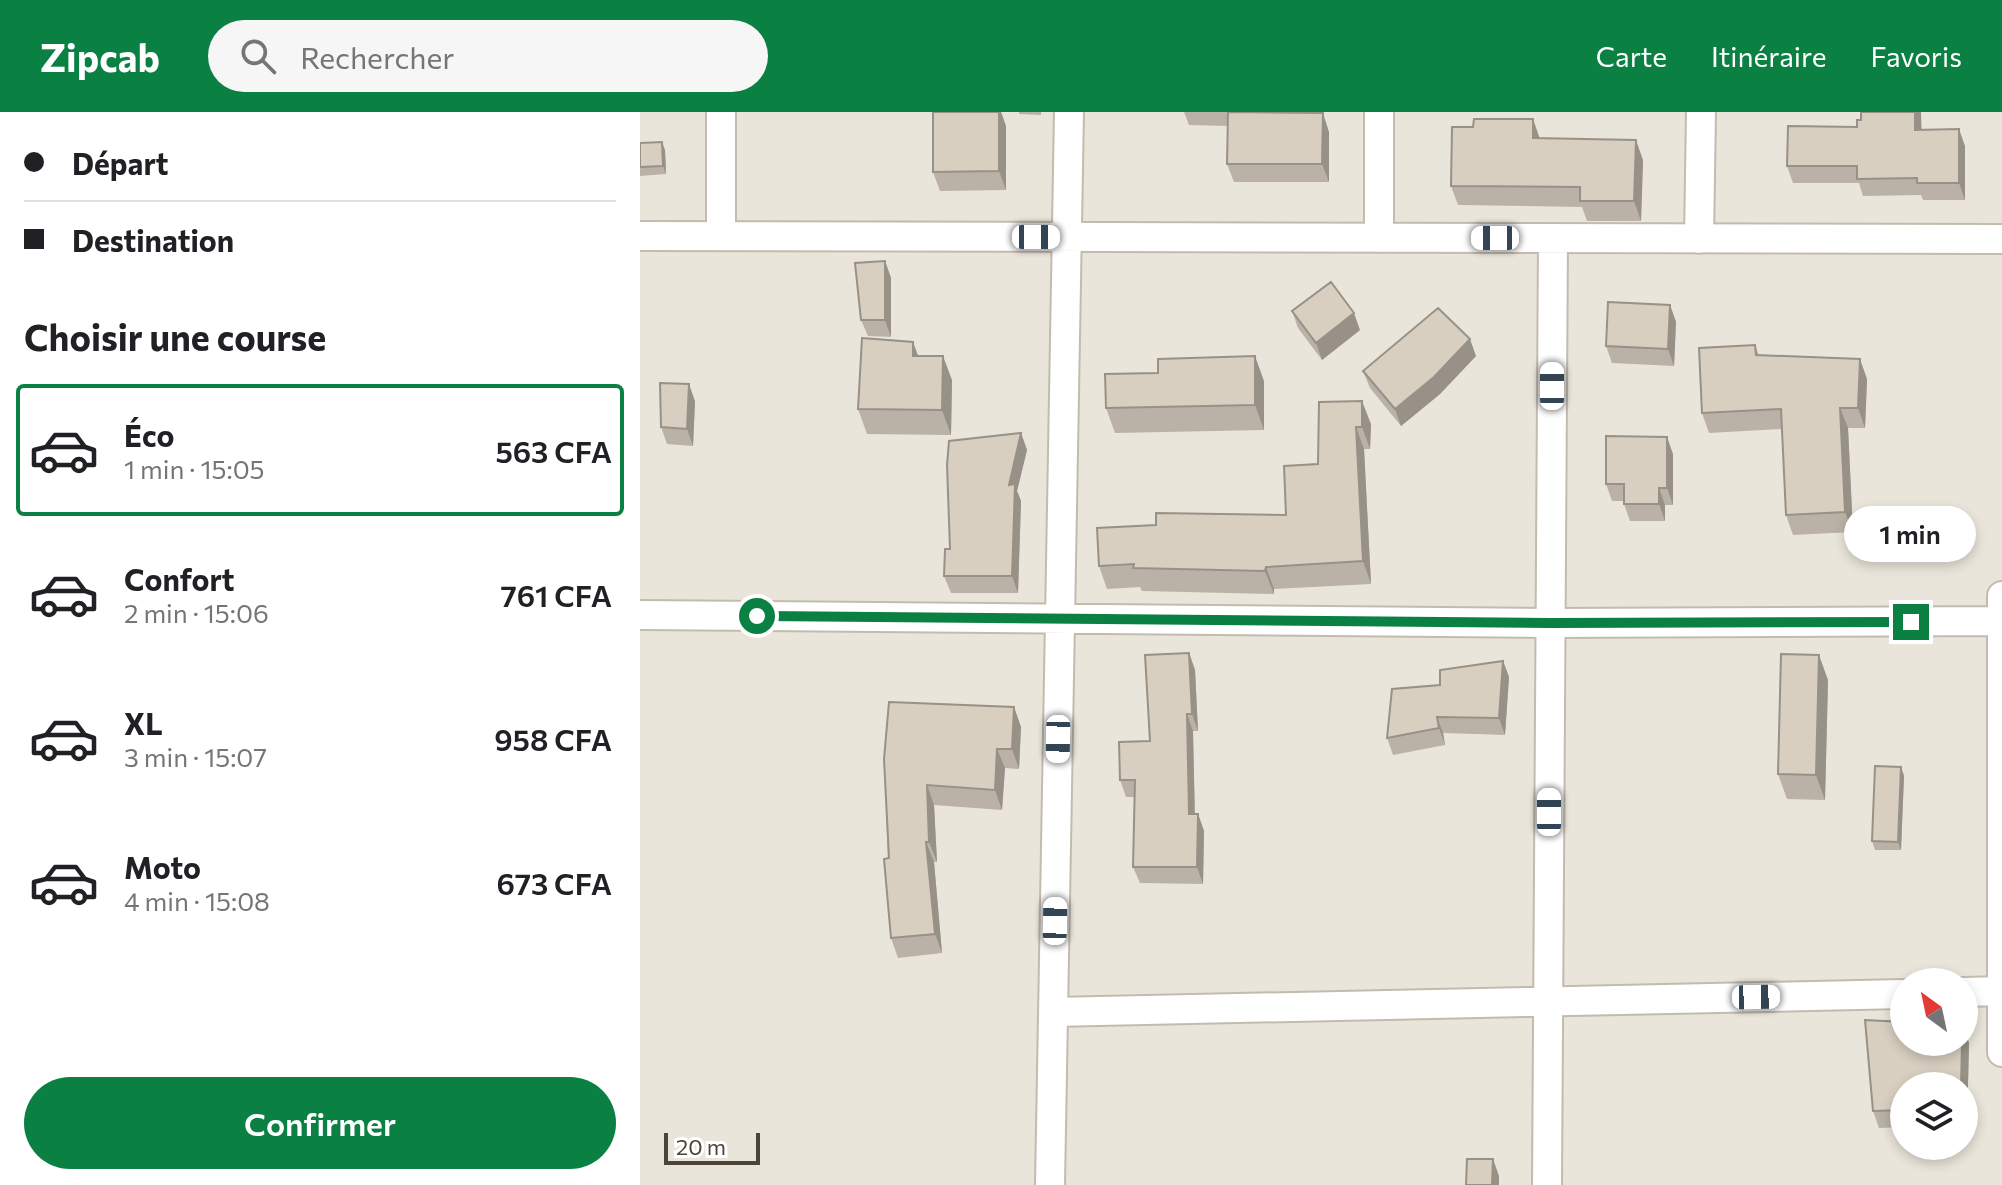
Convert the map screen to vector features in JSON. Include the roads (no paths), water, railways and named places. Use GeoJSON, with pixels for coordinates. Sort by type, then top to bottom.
{"type":"FeatureCollection","features":[{"type":"Feature","properties":{"kind":"street"},"geometry":{"type":"LineString","coordinates":[[721,112],[721,236]]}},
{"type":"Feature","properties":{"kind":"street"},"geometry":{"type":"LineString","coordinates":[[1050,1185],[1069,112]]}},
{"type":"Feature","properties":{"kind":"street"},"geometry":{"type":"LineString","coordinates":[[1379,112],[1379,238]]}},
{"type":"Feature","properties":{"kind":"street"},"geometry":{"type":"LineString","coordinates":[[1699,239],[1701,112]]}},
{"type":"Feature","properties":{"kind":"street"},"geometry":{"type":"LineString","coordinates":[[640,236],[2002,239]]}},
{"type":"Feature","properties":{"kind":"street"},"geometry":{"type":"LineString","coordinates":[[1547,1185],[1553,238]]}},
{"type":"Feature","properties":{"kind":"street"},"geometry":{"type":"LineString","coordinates":[[640,615],[1550,623],[2001,609],[2002,1052]]}},
{"type":"Feature","properties":{"kind":"street"},"geometry":{"type":"LineString","coordinates":[[1978,992],[2000,991]]}},
{"type":"Feature","properties":{"kind":"street"},"geometry":{"type":"LineString","coordinates":[[1053,1012],[1890,994]]}}]}
